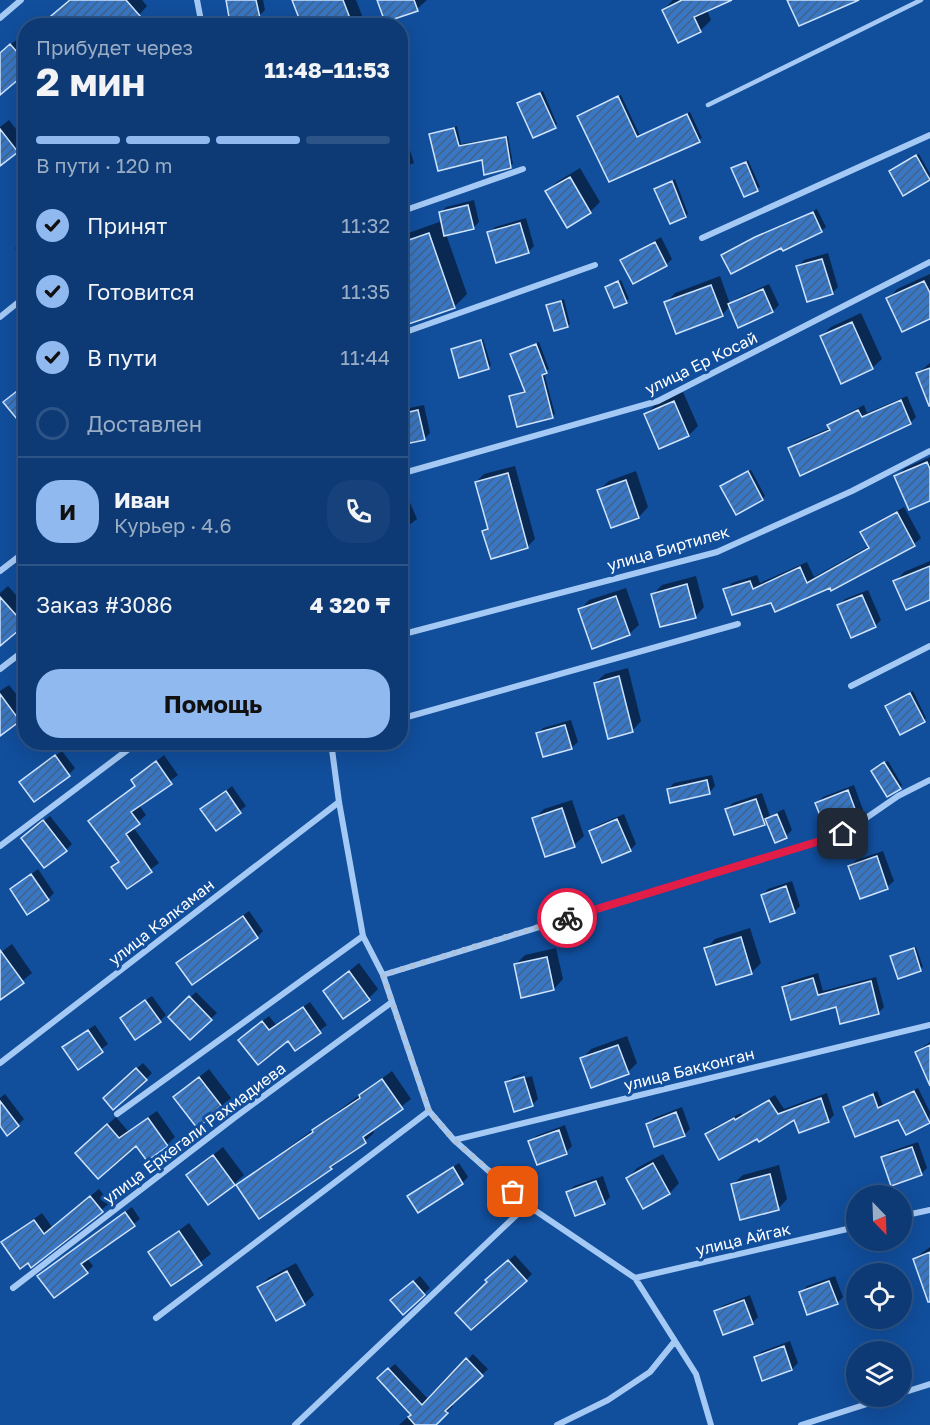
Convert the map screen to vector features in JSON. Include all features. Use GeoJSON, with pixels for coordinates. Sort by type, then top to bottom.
{"type":"FeatureCollection","features":[{"type":"Feature","properties":{"kind":"street"},"geometry":{"type":"LineString","coordinates":[[0,18],[21,0]]}},
{"type":"Feature","properties":{"kind":"street"},"geometry":{"type":"LineString","coordinates":[[197,0],[200,18]]}},
{"type":"Feature","properties":{"kind":"street"},"geometry":{"type":"LineString","coordinates":[[702,238],[930,135]]}},
{"type":"Feature","properties":{"kind":"street"},"geometry":{"type":"LineString","coordinates":[[408,209],[523,169]]}},
{"type":"Feature","properties":{"kind":"street","name":"улица Ер Косай"},"geometry":{"type":"LineString","coordinates":[[408,472],[658,401],[930,262]]}},
{"type":"Feature","properties":{"kind":"street"},"geometry":{"type":"LineString","coordinates":[[408,331],[595,265]]}},
{"type":"Feature","properties":{"kind":"street"},"geometry":{"type":"LineString","coordinates":[[0,317],[18,302]]}},
{"type":"Feature","properties":{"kind":"street","name":"улица Биртилек"},"geometry":{"type":"LineString","coordinates":[[408,633],[717,552],[852,490],[930,451]]}},
{"type":"Feature","properties":{"kind":"street"},"geometry":{"type":"LineString","coordinates":[[0,571],[18,557]]}},
{"type":"Feature","properties":{"kind":"street"},"geometry":{"type":"LineString","coordinates":[[408,717],[738,624]]}},
{"type":"Feature","properties":{"kind":"street"},"geometry":{"type":"LineString","coordinates":[[851,686],[930,646]]}},
{"type":"Feature","properties":{"kind":"street"},"geometry":{"type":"LineString","coordinates":[[0,669],[18,655]]}},
{"type":"Feature","properties":{"kind":"street"},"geometry":{"type":"LineString","coordinates":[[0,846],[127,750]]}},
{"type":"Feature","properties":{"kind":"street"},"geometry":{"type":"LineString","coordinates":[[332,750],[363,936],[383,975],[429,1111],[454,1140],[527,1205],[635,1278],[696,1374],[711,1425]]}},
{"type":"Feature","properties":{"kind":"street"},"geometry":{"type":"LineString","coordinates":[[383,975],[843,834],[898,796],[930,780]]}},
{"type":"Feature","properties":{"kind":"street","name":"улица Калкаман"},"geometry":{"type":"LineString","coordinates":[[0,1063],[339,802]]}},
{"type":"Feature","properties":{"kind":"street"},"geometry":{"type":"LineString","coordinates":[[117,1114],[363,936]]}},
{"type":"Feature","properties":{"kind":"street","name":"улица Еркегали Рахмадиева"},"geometry":{"type":"LineString","coordinates":[[13,1288],[234,1118],[392,1002]]}},
{"type":"Feature","properties":{"kind":"street","name":"улица Бакконган"},"geometry":{"type":"LineString","coordinates":[[454,1140],[930,1024]]}},
{"type":"Feature","properties":{"kind":"street"},"geometry":{"type":"LineString","coordinates":[[156,1318],[429,1111]]}},
{"type":"Feature","properties":{"kind":"street"},"geometry":{"type":"LineString","coordinates":[[295,1425],[527,1205]]}},
{"type":"Feature","properties":{"kind":"street"},"geometry":{"type":"LineString","coordinates":[[912,1214],[930,1210]]}},
{"type":"Feature","properties":{"kind":"street","name":"улица Айгак"},"geometry":{"type":"LineString","coordinates":[[635,1278],[846,1229]]}},
{"type":"Feature","properties":{"kind":"street"},"geometry":{"type":"LineString","coordinates":[[557,1425],[608,1400],[650,1372],[675,1341]]}},
{"type":"Feature","properties":{"kind":"street"},"geometry":{"type":"LineString","coordinates":[[912,1390],[930,1384]]}},
{"type":"Feature","properties":{"kind":"street"},"geometry":{"type":"LineString","coordinates":[[801,1425],[857,1407]]}},
{"type":"Feature","properties":{"kind":"lane"},"geometry":{"type":"LineString","coordinates":[[708,105],[921,0]]}},
{"type":"Feature","properties":{"kind":"building"},"geometry":{"type":"Polygon","coordinates":[[[70,0],[126,0],[140,16],[138,18],[49,18],[70,0]]]}},
{"type":"Feature","properties":{"kind":"building"},"geometry":{"type":"Polygon","coordinates":[[[226,0],[256,0],[260,18],[229,18],[226,0]]]}},
{"type":"Feature","properties":{"kind":"building"},"geometry":{"type":"Polygon","coordinates":[[[292,0],[343,0],[350,18],[299,18],[292,0]]]}},
{"type":"Feature","properties":{"kind":"building"},"geometry":{"type":"Polygon","coordinates":[[[377,0],[414,0],[418,11],[397,18],[384,18],[377,0]]]}},
{"type":"Feature","properties":{"kind":"building"},"geometry":{"type":"Polygon","coordinates":[[[682,0],[732,0],[694,17],[701,32],[678,43],[662,10],[682,0]]]}},
{"type":"Feature","properties":{"kind":"building"},"geometry":{"type":"Polygon","coordinates":[[[787,0],[859,0],[799,26],[787,0]]]}},
{"type":"Feature","properties":{"kind":"building"},"geometry":{"type":"Polygon","coordinates":[[[10,44],[18,53],[18,80],[0,95],[0,53],[10,44]]]}},
{"type":"Feature","properties":{"kind":"building"},"geometry":{"type":"Polygon","coordinates":[[[540,93],[556,128],[533,138],[517,103],[540,93]]]}},
{"type":"Feature","properties":{"kind":"building"},"geometry":{"type":"Polygon","coordinates":[[[618,96],[637,137],[687,114],[700,142],[609,182],[577,116],[618,96]]]}},
{"type":"Feature","properties":{"kind":"building"},"geometry":{"type":"Polygon","coordinates":[[[454,128],[459,146],[506,137],[511,168],[484,175],[482,160],[438,171],[429,134],[454,128]]]}},
{"type":"Feature","properties":{"kind":"building"},"geometry":{"type":"Polygon","coordinates":[[[0,129],[18,152],[0,166],[0,129]]]}},
{"type":"Feature","properties":{"kind":"building"},"geometry":{"type":"Polygon","coordinates":[[[916,155],[930,180],[903,196],[889,171],[916,155]]]}},
{"type":"Feature","properties":{"kind":"building"},"geometry":{"type":"Polygon","coordinates":[[[746,162],[758,191],[744,197],[731,168],[746,162]]]}},
{"type":"Feature","properties":{"kind":"building"},"geometry":{"type":"Polygon","coordinates":[[[570,177],[591,213],[567,228],[545,191],[570,177]]]}},
{"type":"Feature","properties":{"kind":"building"},"geometry":{"type":"Polygon","coordinates":[[[672,181],[686,217],[670,224],[654,189],[672,181]]]}},
{"type":"Feature","properties":{"kind":"building"},"geometry":{"type":"Polygon","coordinates":[[[468,205],[474,229],[444,236],[439,212],[468,205]]]}},
{"type":"Feature","properties":{"kind":"building"},"geometry":{"type":"Polygon","coordinates":[[[813,212],[822,232],[783,251],[781,248],[731,274],[721,255],[755,237],[813,212]]]}},
{"type":"Feature","properties":{"kind":"building"},"geometry":{"type":"Polygon","coordinates":[[[520,223],[529,253],[496,263],[487,232],[520,223]]]}},
{"type":"Feature","properties":{"kind":"building"},"geometry":{"type":"Polygon","coordinates":[[[429,233],[455,308],[408,324],[408,240],[429,233]]]}},
{"type":"Feature","properties":{"kind":"building"},"geometry":{"type":"Polygon","coordinates":[[[655,242],[667,266],[633,284],[620,260],[655,242]]]}},
{"type":"Feature","properties":{"kind":"building"},"geometry":{"type":"Polygon","coordinates":[[[822,259],[833,294],[807,302],[796,266],[822,259]]]}},
{"type":"Feature","properties":{"kind":"building"},"geometry":{"type":"Polygon","coordinates":[[[618,281],[627,303],[614,308],[605,287],[618,281]]]}},
{"type":"Feature","properties":{"kind":"building"},"geometry":{"type":"Polygon","coordinates":[[[924,281],[930,293],[930,319],[902,332],[886,298],[924,281]]]}},
{"type":"Feature","properties":{"kind":"building"},"geometry":{"type":"Polygon","coordinates":[[[711,285],[723,316],[676,334],[664,302],[711,285]]]}},
{"type":"Feature","properties":{"kind":"building"},"geometry":{"type":"Polygon","coordinates":[[[763,289],[773,312],[738,328],[728,304],[763,289]]]}},
{"type":"Feature","properties":{"kind":"building"},"geometry":{"type":"Polygon","coordinates":[[[561,301],[568,327],[554,331],[546,305],[561,301]]]}},
{"type":"Feature","properties":{"kind":"building"},"geometry":{"type":"Polygon","coordinates":[[[852,322],[873,369],[841,384],[820,336],[852,322]]]}},
{"type":"Feature","properties":{"kind":"building"},"geometry":{"type":"Polygon","coordinates":[[[481,340],[489,369],[459,378],[451,349],[481,340]]]}},
{"type":"Feature","properties":{"kind":"building"},"geometry":{"type":"Polygon","coordinates":[[[536,344],[547,373],[542,375],[553,418],[517,427],[509,396],[525,392],[510,354],[536,344]]]}},
{"type":"Feature","properties":{"kind":"building"},"geometry":{"type":"Polygon","coordinates":[[[930,368],[930,406],[929,406],[916,373],[930,368]]]}},
{"type":"Feature","properties":{"kind":"building"},"geometry":{"type":"Polygon","coordinates":[[[18,390],[18,420],[3,402],[18,390]]]}},
{"type":"Feature","properties":{"kind":"building"},"geometry":{"type":"Polygon","coordinates":[[[901,400],[911,424],[800,476],[788,448],[830,430],[827,425],[858,410],[862,417],[901,400]]]}},
{"type":"Feature","properties":{"kind":"building"},"geometry":{"type":"Polygon","coordinates":[[[674,401],[689,436],[659,449],[644,414],[674,401]]]}},
{"type":"Feature","properties":{"kind":"building"},"geometry":{"type":"Polygon","coordinates":[[[418,410],[425,440],[408,443],[408,412],[418,410]]]}},
{"type":"Feature","properties":{"kind":"building"},"geometry":{"type":"Polygon","coordinates":[[[927,462],[930,469],[930,501],[909,510],[894,476],[927,462]]]}},
{"type":"Feature","properties":{"kind":"building"},"geometry":{"type":"Polygon","coordinates":[[[748,471],[763,500],[736,515],[720,486],[748,471]]]}},
{"type":"Feature","properties":{"kind":"building"},"geometry":{"type":"Polygon","coordinates":[[[508,473],[528,548],[491,559],[482,531],[488,529],[475,482],[508,473]]]}},
{"type":"Feature","properties":{"kind":"building"},"geometry":{"type":"Polygon","coordinates":[[[626,480],[639,518],[611,528],[597,490],[626,480]]]}},
{"type":"Feature","properties":{"kind":"building"},"geometry":{"type":"Polygon","coordinates":[[[897,512],[915,546],[831,591],[830,588],[775,612],[771,603],[732,615],[723,589],[750,581],[753,589],[800,567],[807,583],[869,548],[860,532],[897,512]]]}},
{"type":"Feature","properties":{"kind":"building"},"geometry":{"type":"Polygon","coordinates":[[[930,566],[930,600],[906,610],[893,581],[930,566]]]}},
{"type":"Feature","properties":{"kind":"building"},"geometry":{"type":"Polygon","coordinates":[[[687,584],[696,618],[660,627],[651,594],[687,584]]]}},
{"type":"Feature","properties":{"kind":"building"},"geometry":{"type":"Polygon","coordinates":[[[862,595],[876,627],[851,638],[837,605],[862,595]]]}},
{"type":"Feature","properties":{"kind":"building"},"geometry":{"type":"Polygon","coordinates":[[[616,596],[630,635],[592,649],[578,609],[616,596]]]}},
{"type":"Feature","properties":{"kind":"building"},"geometry":{"type":"Polygon","coordinates":[[[0,597],[18,617],[18,631],[0,646],[0,597]]]}},
{"type":"Feature","properties":{"kind":"building"},"geometry":{"type":"Polygon","coordinates":[[[619,676],[633,732],[608,739],[594,683],[619,676]]]}},
{"type":"Feature","properties":{"kind":"building"},"geometry":{"type":"Polygon","coordinates":[[[910,693],[925,722],[900,735],[885,706],[910,693]]]}},
{"type":"Feature","properties":{"kind":"building"},"geometry":{"type":"Polygon","coordinates":[[[0,694],[18,718],[18,722],[0,736],[0,694]]]}},
{"type":"Feature","properties":{"kind":"building"},"geometry":{"type":"Polygon","coordinates":[[[565,725],[572,749],[543,757],[536,733],[565,725]]]}},
{"type":"Feature","properties":{"kind":"building"},"geometry":{"type":"Polygon","coordinates":[[[55,755],[70,776],[34,802],[19,782],[55,755]]]}},
{"type":"Feature","properties":{"kind":"building"},"geometry":{"type":"Polygon","coordinates":[[[156,761],[172,784],[131,812],[140,824],[126,834],[152,872],[127,889],[111,867],[119,862],[88,821],[135,786],[131,780],[156,761]]]}},
{"type":"Feature","properties":{"kind":"building"},"geometry":{"type":"Polygon","coordinates":[[[884,762],[901,789],[887,797],[871,771],[884,762]]]}},
{"type":"Feature","properties":{"kind":"building"},"geometry":{"type":"Polygon","coordinates":[[[707,780],[710,794],[670,803],[667,789],[707,780]]]}},
{"type":"Feature","properties":{"kind":"building"},"geometry":{"type":"Polygon","coordinates":[[[848,790],[858,817],[826,830],[815,803],[848,790]]]}},
{"type":"Feature","properties":{"kind":"building"},"geometry":{"type":"Polygon","coordinates":[[[226,791],[241,813],[216,831],[200,809],[226,791]]]}},
{"type":"Feature","properties":{"kind":"building"},"geometry":{"type":"Polygon","coordinates":[[[756,799],[765,825],[734,835],[725,809],[756,799]]]}},
{"type":"Feature","properties":{"kind":"building"},"geometry":{"type":"Polygon","coordinates":[[[562,808],[575,847],[545,857],[532,818],[562,808]]]}},
{"type":"Feature","properties":{"kind":"building"},"geometry":{"type":"Polygon","coordinates":[[[777,814],[787,838],[775,843],[765,819],[777,814]]]}},
{"type":"Feature","properties":{"kind":"building"},"geometry":{"type":"Polygon","coordinates":[[[617,819],[631,851],[602,863],[589,831],[617,819]]]}},
{"type":"Feature","properties":{"kind":"building"},"geometry":{"type":"Polygon","coordinates":[[[43,820],[67,851],[44,868],[21,838],[43,820]]]}},
{"type":"Feature","properties":{"kind":"building"},"geometry":{"type":"Polygon","coordinates":[[[877,856],[888,889],[860,899],[848,866],[877,856]]]}},
{"type":"Feature","properties":{"kind":"building"},"geometry":{"type":"Polygon","coordinates":[[[31,874],[49,900],[27,915],[10,889],[31,874]]]}},
{"type":"Feature","properties":{"kind":"building"},"geometry":{"type":"Polygon","coordinates":[[[786,886],[795,913],[770,922],[761,895],[786,886]]]}},
{"type":"Feature","properties":{"kind":"building"},"geometry":{"type":"Polygon","coordinates":[[[243,916],[258,938],[192,985],[176,963],[243,916]]]}},
{"type":"Feature","properties":{"kind":"building"},"geometry":{"type":"Polygon","coordinates":[[[741,937],[752,974],[716,985],[704,948],[741,937]]]}},
{"type":"Feature","properties":{"kind":"building"},"geometry":{"type":"Polygon","coordinates":[[[914,948],[921,971],[898,979],[890,956],[914,948]]]}},
{"type":"Feature","properties":{"kind":"building"},"geometry":{"type":"Polygon","coordinates":[[[0,950],[24,983],[0,1000],[0,950]]]}},
{"type":"Feature","properties":{"kind":"building"},"geometry":{"type":"Polygon","coordinates":[[[547,957],[554,990],[521,998],[514,964],[547,957]]]}},
{"type":"Feature","properties":{"kind":"building"},"geometry":{"type":"Polygon","coordinates":[[[349,971],[370,1000],[343,1019],[323,991],[349,971]]]}},
{"type":"Feature","properties":{"kind":"building"},"geometry":{"type":"Polygon","coordinates":[[[813,978],[818,995],[871,981],[879,1014],[840,1024],[836,1007],[791,1020],[782,987],[813,978]]]}},
{"type":"Feature","properties":{"kind":"building"},"geometry":{"type":"Polygon","coordinates":[[[189,996],[212,1020],[190,1040],[168,1017],[189,996]]]}},
{"type":"Feature","properties":{"kind":"building"},"geometry":{"type":"Polygon","coordinates":[[[145,1000],[161,1022],[135,1040],[120,1018],[145,1000]]]}},
{"type":"Feature","properties":{"kind":"building"},"geometry":{"type":"Polygon","coordinates":[[[303,1007],[321,1033],[295,1051],[288,1041],[258,1065],[238,1040],[262,1021],[269,1030],[303,1007]]]}},
{"type":"Feature","properties":{"kind":"building"},"geometry":{"type":"Polygon","coordinates":[[[88,1030],[103,1052],[78,1070],[62,1047],[88,1030]]]}},
{"type":"Feature","properties":{"kind":"building"},"geometry":{"type":"Polygon","coordinates":[[[618,1045],[629,1074],[591,1088],[580,1058],[618,1045]]]}},
{"type":"Feature","properties":{"kind":"building"},"geometry":{"type":"Polygon","coordinates":[[[930,1045],[930,1086],[915,1052],[930,1045]]]}},
{"type":"Feature","properties":{"kind":"building"},"geometry":{"type":"Polygon","coordinates":[[[136,1068],[147,1080],[113,1110],[103,1098],[136,1068]]]}},
{"type":"Feature","properties":{"kind":"building"},"geometry":{"type":"Polygon","coordinates":[[[199,1077],[223,1108],[197,1128],[173,1097],[199,1077]]]}},
{"type":"Feature","properties":{"kind":"building"},"geometry":{"type":"Polygon","coordinates":[[[524,1077],[533,1106],[514,1112],[505,1082],[524,1077]]]}},
{"type":"Feature","properties":{"kind":"building"},"geometry":{"type":"Polygon","coordinates":[[[382,1079],[403,1109],[363,1137],[366,1143],[330,1167],[332,1169],[259,1219],[236,1185],[360,1098],[359,1095],[382,1079]]]}},
{"type":"Feature","properties":{"kind":"building"},"geometry":{"type":"Polygon","coordinates":[[[914,1091],[930,1123],[906,1135],[898,1120],[855,1137],[843,1107],[873,1094],[878,1108],[914,1091]]]}},
{"type":"Feature","properties":{"kind":"building"},"geometry":{"type":"Polygon","coordinates":[[[821,1098],[829,1122],[799,1133],[794,1120],[759,1142],[757,1139],[719,1160],[705,1134],[769,1100],[778,1114],[821,1098]]]}},
{"type":"Feature","properties":{"kind":"building"},"geometry":{"type":"Polygon","coordinates":[[[0,1101],[19,1126],[7,1136],[0,1126],[0,1101]]]}},
{"type":"Feature","properties":{"kind":"building"},"geometry":{"type":"Polygon","coordinates":[[[676,1112],[685,1136],[654,1147],[646,1124],[676,1112]]]}},
{"type":"Feature","properties":{"kind":"building"},"geometry":{"type":"Polygon","coordinates":[[[148,1118],[168,1146],[147,1161],[136,1146],[98,1179],[75,1153],[107,1124],[119,1138],[148,1118]]]}},
{"type":"Feature","properties":{"kind":"building"},"geometry":{"type":"Polygon","coordinates":[[[559,1130],[567,1154],[537,1165],[528,1141],[559,1130]]]}},
{"type":"Feature","properties":{"kind":"building"},"geometry":{"type":"Polygon","coordinates":[[[912,1147],[922,1175],[891,1185],[881,1157],[912,1147]]]}},
{"type":"Feature","properties":{"kind":"building"},"geometry":{"type":"Polygon","coordinates":[[[213,1155],[235,1185],[208,1205],[186,1175],[213,1155]]]}},
{"type":"Feature","properties":{"kind":"building"},"geometry":{"type":"Polygon","coordinates":[[[653,1163],[670,1194],[643,1209],[626,1178],[653,1163]]]}},
{"type":"Feature","properties":{"kind":"building"},"geometry":{"type":"Polygon","coordinates":[[[453,1167],[463,1184],[418,1213],[407,1196],[453,1167]]]}},
{"type":"Feature","properties":{"kind":"building"},"geometry":{"type":"Polygon","coordinates":[[[770,1174],[779,1210],[740,1220],[731,1184],[770,1174]]]}},
{"type":"Feature","properties":{"kind":"building"},"geometry":{"type":"Polygon","coordinates":[[[596,1181],[605,1204],[575,1216],[566,1192],[596,1181]]]}},
{"type":"Feature","properties":{"kind":"building"},"geometry":{"type":"Polygon","coordinates":[[[90,1196],[103,1212],[31,1268],[28,1263],[20,1269],[1,1242],[34,1220],[44,1234],[90,1196]]]}},
{"type":"Feature","properties":{"kind":"building"},"geometry":{"type":"Polygon","coordinates":[[[125,1212],[135,1226],[81,1264],[88,1273],[54,1298],[37,1276],[125,1212]]]}},
{"type":"Feature","properties":{"kind":"building"},"geometry":{"type":"Polygon","coordinates":[[[179,1231],[202,1265],[171,1286],[148,1252],[179,1231]]]}},
{"type":"Feature","properties":{"kind":"building"},"geometry":{"type":"Polygon","coordinates":[[[930,1252],[930,1302],[928,1302],[913,1259],[930,1252]]]}},
{"type":"Feature","properties":{"kind":"building"},"geometry":{"type":"Polygon","coordinates":[[[508,1260],[527,1281],[471,1330],[455,1313],[487,1282],[485,1280],[508,1260]]]}},
{"type":"Feature","properties":{"kind":"building"},"geometry":{"type":"Polygon","coordinates":[[[287,1271],[305,1305],[276,1321],[257,1287],[287,1271]]]}},
{"type":"Feature","properties":{"kind":"building"},"geometry":{"type":"Polygon","coordinates":[[[413,1281],[425,1295],[403,1315],[390,1300],[413,1281]]]}},
{"type":"Feature","properties":{"kind":"building"},"geometry":{"type":"Polygon","coordinates":[[[829,1281],[838,1304],[807,1315],[799,1292],[829,1281]]]}},
{"type":"Feature","properties":{"kind":"building"},"geometry":{"type":"Polygon","coordinates":[[[744,1300],[753,1324],[723,1335],[714,1311],[744,1300]]]}},
{"type":"Feature","properties":{"kind":"building"},"geometry":{"type":"Polygon","coordinates":[[[784,1346],[792,1370],[762,1381],[754,1357],[784,1346]]]}},
{"type":"Feature","properties":{"kind":"building"},"geometry":{"type":"Polygon","coordinates":[[[466,1358],[483,1376],[445,1411],[448,1413],[436,1425],[415,1425],[408,1417],[411,1415],[377,1378],[388,1368],[422,1405],[466,1358]]]}},
{"type":"Feature","properties":{"kind":"way so far"},"geometry":{"type":"LineString","coordinates":[[513,1192],[454,1140],[429,1111],[383,975],[567,918]]}},
{"type":"Feature","properties":{"kind":"route"},"geometry":{"type":"LineString","coordinates":[[567,918],[843,834]]}}]}
